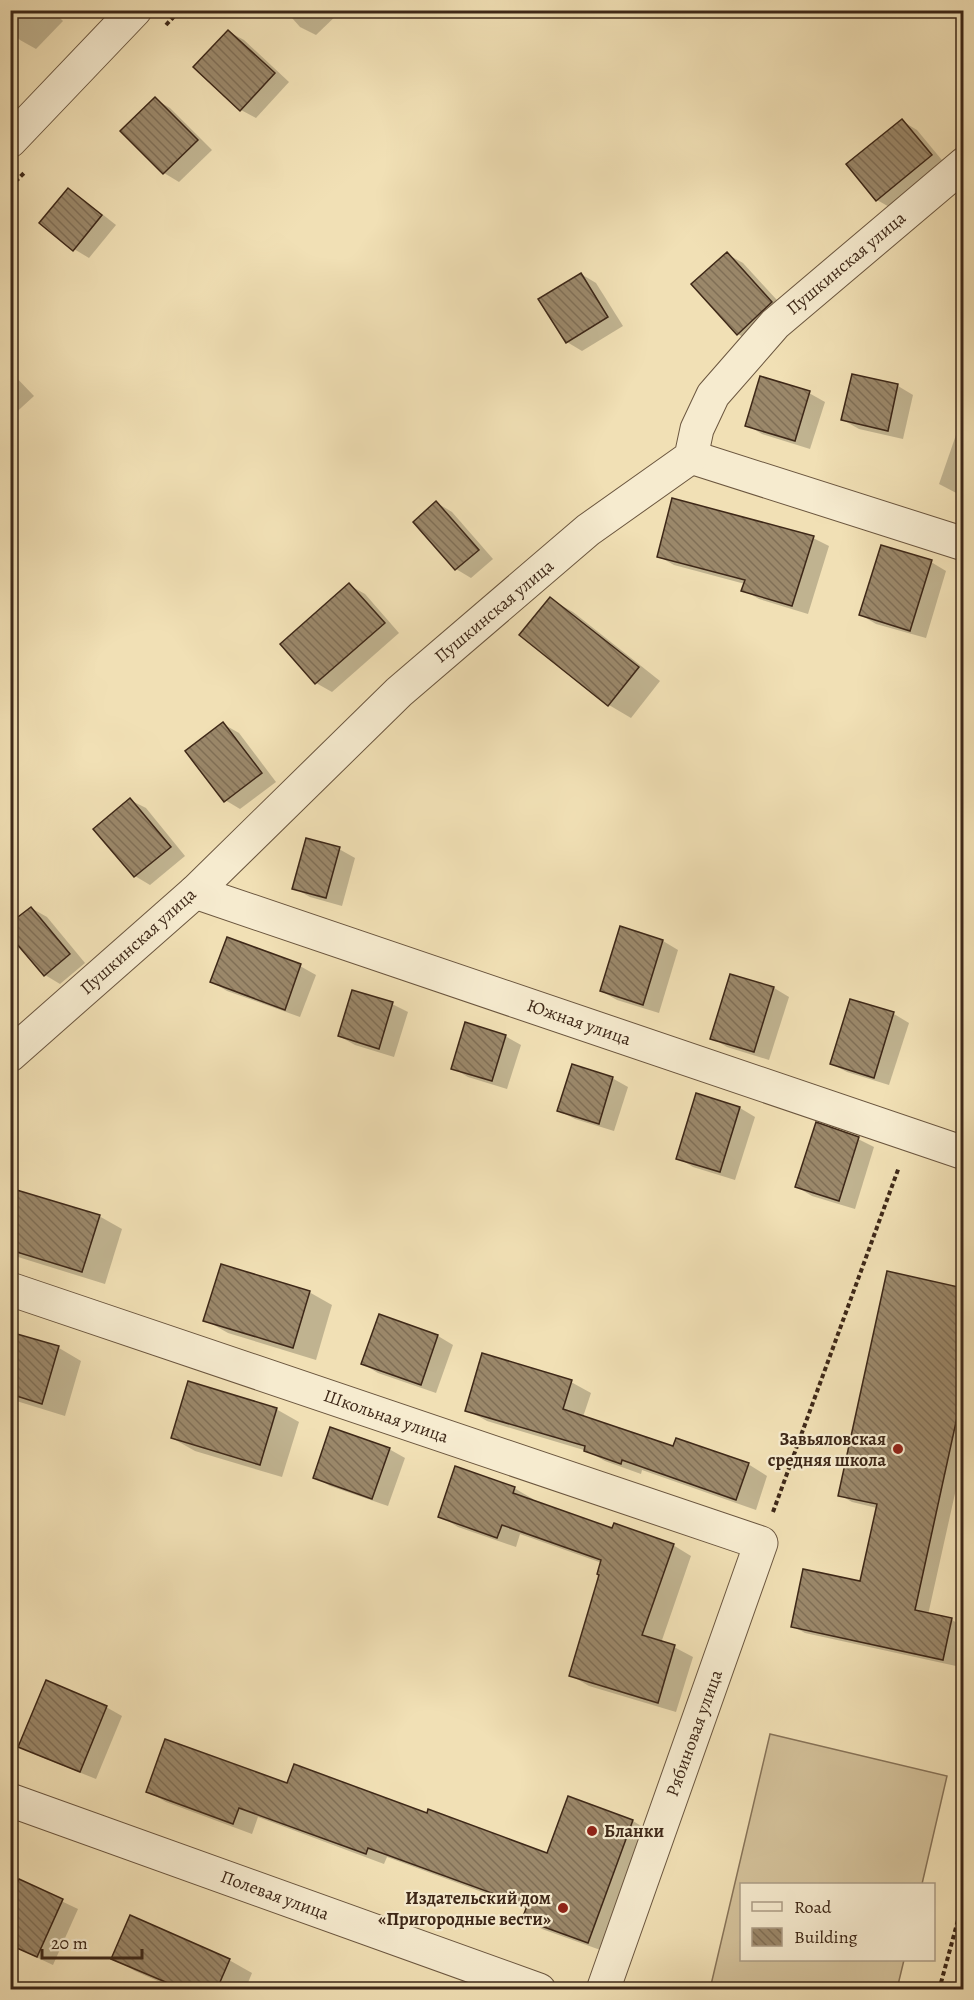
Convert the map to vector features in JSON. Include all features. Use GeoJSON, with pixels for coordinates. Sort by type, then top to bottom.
{"type":"FeatureCollection","features":[{"type":"Feature","properties":{"kind":"street"},"geometry":{"type":"LineString","coordinates":[[10,141],[135,10]]}},
{"type":"Feature","properties":{"kind":"street","name":"Пушкинская улица"},"geometry":{"type":"LineString","coordinates":[[10,1055],[195,892],[399,692],[588,531],[691,457],[697,429],[713,395],[774,324],[963,164]]}},
{"type":"Feature","properties":{"kind":"street"},"geometry":{"type":"LineString","coordinates":[[691,457],[963,544]]}},
{"type":"Feature","properties":{"kind":"street","name":"Южная улица"},"geometry":{"type":"LineString","coordinates":[[195,892],[963,1153]]}},
{"type":"Feature","properties":{"kind":"street","name":"Школьная улица"},"geometry":{"type":"LineString","coordinates":[[10,1289],[762,1543]]}},
{"type":"Feature","properties":{"kind":"street","name":"Рябиновая улица"},"geometry":{"type":"LineString","coordinates":[[603,1989],[762,1543]]}},
{"type":"Feature","properties":{"kind":"street","name":"Полевая улица"},"geometry":{"type":"LineString","coordinates":[[10,1800],[539,1989]]}},
{"type":"Feature","properties":{"kind":"path"},"geometry":{"type":"LineString","coordinates":[[762,1543],[911,1135]]}},
{"type":"Feature","properties":{"kind":"path"},"geometry":{"type":"LineString","coordinates":[[939,1989],[963,1898]]}},
{"type":"Feature","properties":{"kind":"shaded area"},"geometry":{"type":"Polygon","coordinates":[[[770,1734],[947,1776],[922,1883],[740,1883],[740,1961],[904,1961],[897,1989],[710,1989],[770,1734]]]}},
{"type":"Feature","properties":{"kind":"building"},"geometry":{"type":"Polygon","coordinates":[[[228,30],[275,73],[240,111],[193,67],[228,30]]]}},
{"type":"Feature","properties":{"kind":"building"},"geometry":{"type":"Polygon","coordinates":[[[155,97],[198,140],[163,174],[120,131],[155,97]]]}},
{"type":"Feature","properties":{"kind":"building"},"geometry":{"type":"Polygon","coordinates":[[[902,119],[932,155],[876,201],[846,164],[902,119]]]}},
{"type":"Feature","properties":{"kind":"building"},"geometry":{"type":"Polygon","coordinates":[[[68,188],[102,215],[73,251],[39,223],[68,188]]]}},
{"type":"Feature","properties":{"kind":"building"},"geometry":{"type":"Polygon","coordinates":[[[727,252],[772,302],[737,335],[691,284],[727,252]]]}},
{"type":"Feature","properties":{"kind":"building"},"geometry":{"type":"Polygon","coordinates":[[[581,273],[608,317],[566,343],[538,299],[581,273]]]}},
{"type":"Feature","properties":{"kind":"building"},"geometry":{"type":"Polygon","coordinates":[[[852,374],[898,384],[888,431],[841,420],[852,374]]]}},
{"type":"Feature","properties":{"kind":"building"},"geometry":{"type":"Polygon","coordinates":[[[760,376],[810,391],[795,441],[745,426],[760,376]]]}},
{"type":"Feature","properties":{"kind":"building"},"geometry":{"type":"Polygon","coordinates":[[[672,498],[814,536],[792,606],[741,591],[745,580],[657,557],[672,498]]]}},
{"type":"Feature","properties":{"kind":"building"},"geometry":{"type":"Polygon","coordinates":[[[436,501],[479,550],[455,570],[413,522],[436,501]]]}},
{"type":"Feature","properties":{"kind":"building"},"geometry":{"type":"Polygon","coordinates":[[[881,545],[932,560],[910,631],[859,615],[881,545]]]}},
{"type":"Feature","properties":{"kind":"building"},"geometry":{"type":"Polygon","coordinates":[[[349,583],[385,623],[315,684],[280,644],[349,583]]]}},
{"type":"Feature","properties":{"kind":"building"},"geometry":{"type":"Polygon","coordinates":[[[550,597],[639,667],[608,706],[519,635],[550,597]]]}},
{"type":"Feature","properties":{"kind":"building"},"geometry":{"type":"Polygon","coordinates":[[[223,722],[262,773],[224,802],[185,751],[223,722]]]}},
{"type":"Feature","properties":{"kind":"building"},"geometry":{"type":"Polygon","coordinates":[[[130,798],[171,847],[134,877],[93,829],[130,798]]]}},
{"type":"Feature","properties":{"kind":"building"},"geometry":{"type":"Polygon","coordinates":[[[306,838],[340,847],[326,898],[292,889],[306,838]]]}},
{"type":"Feature","properties":{"kind":"building"},"geometry":{"type":"Polygon","coordinates":[[[31,907],[70,954],[44,976],[10,936],[10,923],[31,907]]]}},
{"type":"Feature","properties":{"kind":"building"},"geometry":{"type":"Polygon","coordinates":[[[620,926],[663,940],[643,1005],[600,991],[620,926]]]}},
{"type":"Feature","properties":{"kind":"building"},"geometry":{"type":"Polygon","coordinates":[[[227,937],[301,964],[285,1010],[210,982],[227,937]]]}},
{"type":"Feature","properties":{"kind":"building"},"geometry":{"type":"Polygon","coordinates":[[[730,974],[774,987],[754,1052],[710,1039],[730,974]]]}},
{"type":"Feature","properties":{"kind":"building"},"geometry":{"type":"Polygon","coordinates":[[[352,990],[393,1002],[379,1049],[338,1036],[352,990]]]}},
{"type":"Feature","properties":{"kind":"building"},"geometry":{"type":"Polygon","coordinates":[[[850,999],[894,1012],[874,1078],[830,1064],[850,999]]]}},
{"type":"Feature","properties":{"kind":"building"},"geometry":{"type":"Polygon","coordinates":[[[465,1022],[506,1035],[492,1081],[451,1069],[465,1022]]]}},
{"type":"Feature","properties":{"kind":"building"},"geometry":{"type":"Polygon","coordinates":[[[572,1064],[613,1077],[599,1124],[557,1111],[572,1064]]]}},
{"type":"Feature","properties":{"kind":"building"},"geometry":{"type":"Polygon","coordinates":[[[696,1093],[740,1107],[720,1172],[676,1159],[696,1093]]]}},
{"type":"Feature","properties":{"kind":"building"},"geometry":{"type":"Polygon","coordinates":[[[816,1122],[859,1137],[839,1201],[795,1187],[816,1122]]]}},
{"type":"Feature","properties":{"kind":"building"},"geometry":{"type":"Polygon","coordinates":[[[10,1188],[100,1215],[82,1272],[10,1250],[10,1188]]]}},
{"type":"Feature","properties":{"kind":"building"},"geometry":{"type":"Polygon","coordinates":[[[221,1264],[310,1291],[293,1348],[203,1321],[221,1264]]]}},
{"type":"Feature","properties":{"kind":"building"},"geometry":{"type":"Polygon","coordinates":[[[887,1271],[963,1288],[963,1390],[915,1610],[952,1618],[943,1660],[791,1627],[803,1569],[860,1581],[877,1504],[838,1496],[887,1271]]]}},
{"type":"Feature","properties":{"kind":"building"},"geometry":{"type":"Polygon","coordinates":[[[379,1314],[438,1335],[421,1385],[361,1364],[379,1314]]]}},
{"type":"Feature","properties":{"kind":"building"},"geometry":{"type":"Polygon","coordinates":[[[10,1332],[59,1346],[42,1404],[10,1394],[10,1332]]]}},
{"type":"Feature","properties":{"kind":"building"},"geometry":{"type":"Polygon","coordinates":[[[482,1353],[572,1380],[563,1409],[673,1446],[676,1438],[749,1463],[736,1500],[622,1460],[621,1464],[584,1451],[585,1446],[465,1411],[482,1353]]]}},
{"type":"Feature","properties":{"kind":"building"},"geometry":{"type":"Polygon","coordinates":[[[188,1381],[277,1408],[260,1465],[171,1438],[188,1381]]]}},
{"type":"Feature","properties":{"kind":"building"},"geometry":{"type":"Polygon","coordinates":[[[330,1427],[390,1448],[372,1499],[313,1478],[330,1427]]]}},
{"type":"Feature","properties":{"kind":"building"},"geometry":{"type":"Polygon","coordinates":[[[455,1466],[515,1487],[513,1493],[612,1528],[614,1523],[674,1544],[642,1635],[675,1645],[658,1703],[569,1676],[599,1575],[597,1574],[601,1560],[502,1525],[497,1538],[438,1517],[455,1466]]]}},
{"type":"Feature","properties":{"kind":"building"},"geometry":{"type":"Polygon","coordinates":[[[46,1680],[107,1706],[80,1772],[18,1747],[46,1680]]]}},
{"type":"Feature","properties":{"kind":"building"},"geometry":{"type":"Polygon","coordinates":[[[165,1739],[287,1783],[294,1764],[427,1813],[428,1809],[547,1853],[568,1796],[633,1820],[588,1943],[522,1919],[527,1906],[368,1848],[366,1854],[239,1808],[233,1824],[146,1792],[165,1739]]]}},
{"type":"Feature","properties":{"kind":"building"},"geometry":{"type":"Polygon","coordinates":[[[19,1879],[63,1899],[37,1957],[10,1945],[10,1896],[19,1879]]]}},
{"type":"Feature","properties":{"kind":"building"},"geometry":{"type":"Polygon","coordinates":[[[130,1915],[230,1959],[217,1989],[182,1989],[111,1959],[130,1915]]]}},
{"type":"Feature","properties":{"kind":"place","name":"Завьяловская средняя школа"},"geometry":{"type":"Point","coordinates":[898,1449]}},
{"type":"Feature","properties":{"kind":"place","name":"Бланки"},"geometry":{"type":"Point","coordinates":[592,1831]}},
{"type":"Feature","properties":{"kind":"place","name":"Издательский дом «Пригородные вести»"},"geometry":{"type":"Point","coordinates":[563,1908]}}]}
